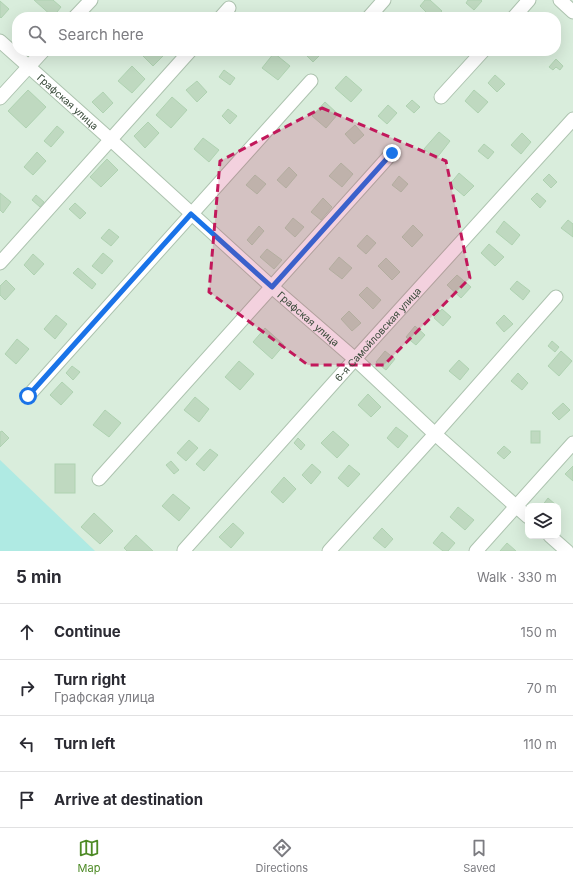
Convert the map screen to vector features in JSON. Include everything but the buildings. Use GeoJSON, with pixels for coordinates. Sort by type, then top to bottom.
{"type":"FeatureCollection","features":[{"type":"Feature","properties":{"kind":"street"},"geometry":{"type":"LineString","coordinates":[[80,12],[91,0]]}},
{"type":"Feature","properties":{"kind":"street"},"geometry":{"type":"LineString","coordinates":[[373,12],[384,0]]}},
{"type":"Feature","properties":{"kind":"street"},"geometry":{"type":"LineString","coordinates":[[518,12],[529,0]]}},
{"type":"Feature","properties":{"kind":"street"},"geometry":{"type":"LineString","coordinates":[[560,0],[573,12]]}},
{"type":"Feature","properties":{"kind":"street","name":"Графская улица"},"geometry":{"type":"LineString","coordinates":[[0,41],[12,52]]}},
{"type":"Feature","properties":{"kind":"street","name":"Графская улица"},"geometry":{"type":"LineString","coordinates":[[16,56],[111,140],[272,287],[355,359],[435,434],[525,514]]}},
{"type":"Feature","properties":{"kind":"street"},"geometry":{"type":"LineString","coordinates":[[0,98],[38,56]]}},
{"type":"Feature","properties":{"kind":"street"},"geometry":{"type":"LineString","coordinates":[[0,263],[186,56]]}},
{"type":"Feature","properties":{"kind":"street"},"geometry":{"type":"LineString","coordinates":[[441,97],[478,56]]}},
{"type":"Feature","properties":{"kind":"street"},"geometry":{"type":"LineString","coordinates":[[28,396],[311,81]]}},
{"type":"Feature","properties":{"kind":"street","name":"6-я Самойловская улица"},"geometry":{"type":"LineString","coordinates":[[184,550],[573,119]]}},
{"type":"Feature","properties":{"kind":"street"},"geometry":{"type":"LineString","coordinates":[[98,479],[392,153]]}},
{"type":"Feature","properties":{"kind":"street"},"geometry":{"type":"LineString","coordinates":[[329,551],[556,298]]}},
{"type":"Feature","properties":{"kind":"street"},"geometry":{"type":"LineString","coordinates":[[476,551],[573,443]]}},
{"type":"Feature","properties":{"kind":"street"},"geometry":{"type":"LineString","coordinates":[[553,539],[566,551]]}},
{"type":"Feature","properties":{"kind":"highlighted area"},"geometry":{"type":"Polygon","coordinates":[[[322,108],[446,161],[470,278],[384,365],[308,365],[209,292],[220,161],[322,108]]]}},
{"type":"Feature","properties":{"kind":"shaded area"},"geometry":{"type":"Polygon","coordinates":[[[0,0],[573,0],[573,551],[0,551],[0,0]]]}},
{"type":"Feature","properties":{"kind":"shaded area"},"geometry":{"type":"Polygon","coordinates":[[[0,460],[95,551],[0,551],[0,460]]]}},
{"type":"Feature","properties":{"kind":"route"},"geometry":{"type":"LineString","coordinates":[[28,396],[191,214],[272,287],[392,153]]}}]}
